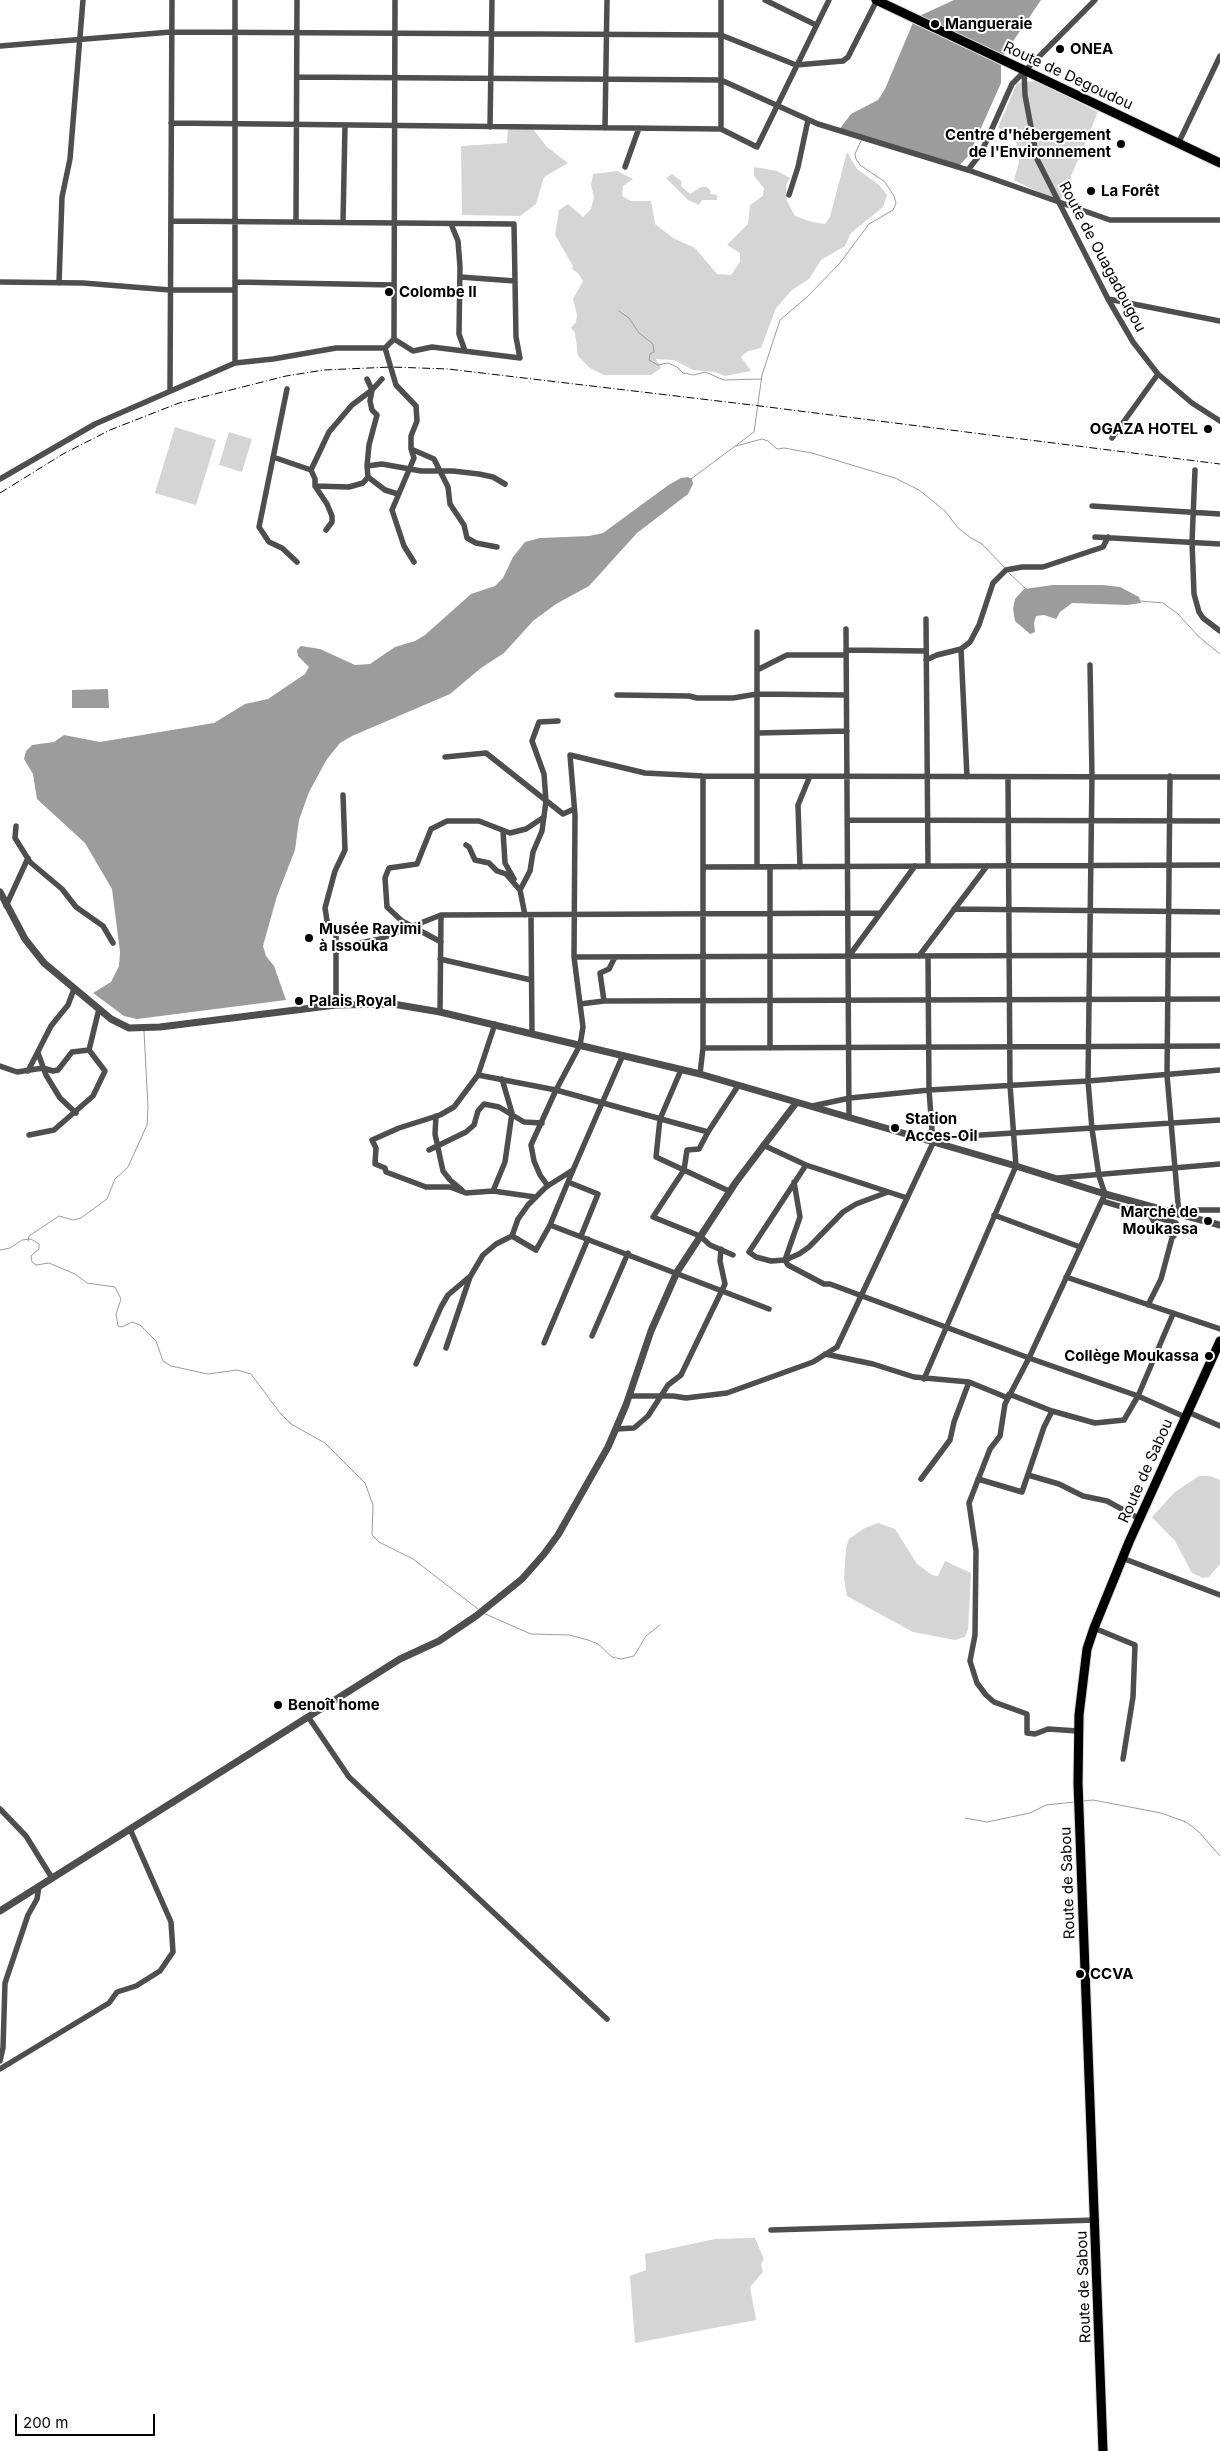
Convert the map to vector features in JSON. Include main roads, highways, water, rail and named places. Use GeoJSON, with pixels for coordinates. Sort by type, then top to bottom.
{"type":"FeatureCollection","features":[{"type":"Feature","properties":{"kind":"main road","name":"Route de Degoudou"},"geometry":{"type":"LineString","coordinates":[[877,0],[1220,163]]}},
{"type":"Feature","properties":{"kind":"main road","name":"Route de Sabou"},"geometry":{"type":"LineString","coordinates":[[1103,2451],[1096,2220],[1086,2010],[1078,1731],[1086,1657],[1094,1628],[1122,1558],[1220,1341]]}},
{"type":"Feature","properties":{"kind":"waterway"},"geometry":{"type":"LineString","coordinates":[[691,479],[754,432],[762,375],[780,320],[807,297],[840,263],[869,224],[893,210],[896,203],[885,182],[860,165],[856,159],[855,154],[861,141]]}},
{"type":"Feature","properties":{"kind":"waterway"},"geometry":{"type":"LineString","coordinates":[[619,311],[629,318],[639,333],[653,344],[654,352],[650,354],[649,360],[658,365],[668,363],[677,367],[683,373],[694,375],[705,372],[724,380],[762,379]]}},
{"type":"Feature","properties":{"kind":"waterway"},"geometry":{"type":"LineString","coordinates":[[736,446],[762,439],[768,441],[777,449],[784,448],[812,453],[895,478],[919,490],[945,511],[958,528],[982,544],[1005,568]]}},
{"type":"Feature","properties":{"kind":"waterway"},"geometry":{"type":"LineString","coordinates":[[1009,573],[1026,589]]}},
{"type":"Feature","properties":{"kind":"waterway"},"geometry":{"type":"LineString","coordinates":[[1141,601],[1163,603],[1178,614],[1199,637],[1220,654]]}},
{"type":"Feature","properties":{"kind":"waterway"},"geometry":{"type":"LineString","coordinates":[[28,1241],[29,1236],[59,1216],[73,1220],[81,1218],[107,1199],[115,1179],[128,1167],[147,1125],[148,1107],[144,1031]]}},
{"type":"Feature","properties":{"kind":"waterway"},"geometry":{"type":"LineString","coordinates":[[0,1250],[10,1248],[22,1240],[31,1239],[39,1244],[39,1249],[31,1256],[32,1262],[36,1265],[49,1263],[75,1274],[87,1283],[115,1287],[121,1299],[116,1314],[118,1326],[122,1327],[132,1322],[140,1325],[156,1341],[163,1361],[171,1366],[208,1374],[237,1370],[251,1374],[280,1413],[291,1424],[325,1443],[365,1483],[373,1505],[372,1535],[379,1542],[413,1559],[478,1609]]}},
{"type":"Feature","properties":{"kind":"waterway"},"geometry":{"type":"LineString","coordinates":[[483,1613],[531,1634],[569,1635],[588,1640],[598,1644],[612,1657],[621,1659],[634,1656],[646,1636],[660,1625]]}},
{"type":"Feature","properties":{"kind":"waterway"},"geometry":{"type":"LineString","coordinates":[[1083,1801],[1093,1800],[1161,1813],[1186,1822],[1199,1832],[1220,1856]]}},
{"type":"Feature","properties":{"kind":"waterway"},"geometry":{"type":"LineString","coordinates":[[965,1818],[987,1822],[1030,1813],[1046,1805],[1074,1802]]}},
{"type":"Feature","properties":{"kind":"railway"},"geometry":{"type":"LineString","coordinates":[[0,493],[63,454],[110,430],[179,403],[286,376],[324,370],[391,367],[448,369],[1220,464]]}},
{"type":"Feature","properties":{"kind":"place","name":"Mangueraie"},"geometry":{"type":"Point","coordinates":[935,24]}},
{"type":"Feature","properties":{"kind":"place","name":"ONEA"},"geometry":{"type":"Point","coordinates":[1060,49]}},
{"type":"Feature","properties":{"kind":"place","name":"Centre d'hébergement de l'Environnement"},"geometry":{"type":"Point","coordinates":[1121,144]}},
{"type":"Feature","properties":{"kind":"place","name":"La Forêt"},"geometry":{"type":"Point","coordinates":[1091,191]}},
{"type":"Feature","properties":{"kind":"place","name":"Colombe II"},"geometry":{"type":"Point","coordinates":[389,292]}},
{"type":"Feature","properties":{"kind":"place","name":"OGAZA HOTEL"},"geometry":{"type":"Point","coordinates":[1208,429]}},
{"type":"Feature","properties":{"kind":"place","name":"Musée Rayimi à Issouka"},"geometry":{"type":"Point","coordinates":[309,938]}},
{"type":"Feature","properties":{"kind":"place","name":"Palais Royal"},"geometry":{"type":"Point","coordinates":[299,1001]}},
{"type":"Feature","properties":{"kind":"place","name":"Station Acces-Oil"},"geometry":{"type":"Point","coordinates":[895,1128]}},
{"type":"Feature","properties":{"kind":"place","name":"Marché de Moukassa"},"geometry":{"type":"Point","coordinates":[1208,1221]}},
{"type":"Feature","properties":{"kind":"place","name":"Collège Moukassa"},"geometry":{"type":"Point","coordinates":[1209,1356]}},
{"type":"Feature","properties":{"kind":"place","name":"Benoît home"},"geometry":{"type":"Point","coordinates":[278,1705]}},
{"type":"Feature","properties":{"kind":"place","name":"CCVA"},"geometry":{"type":"Point","coordinates":[1080,1974]}}]}
